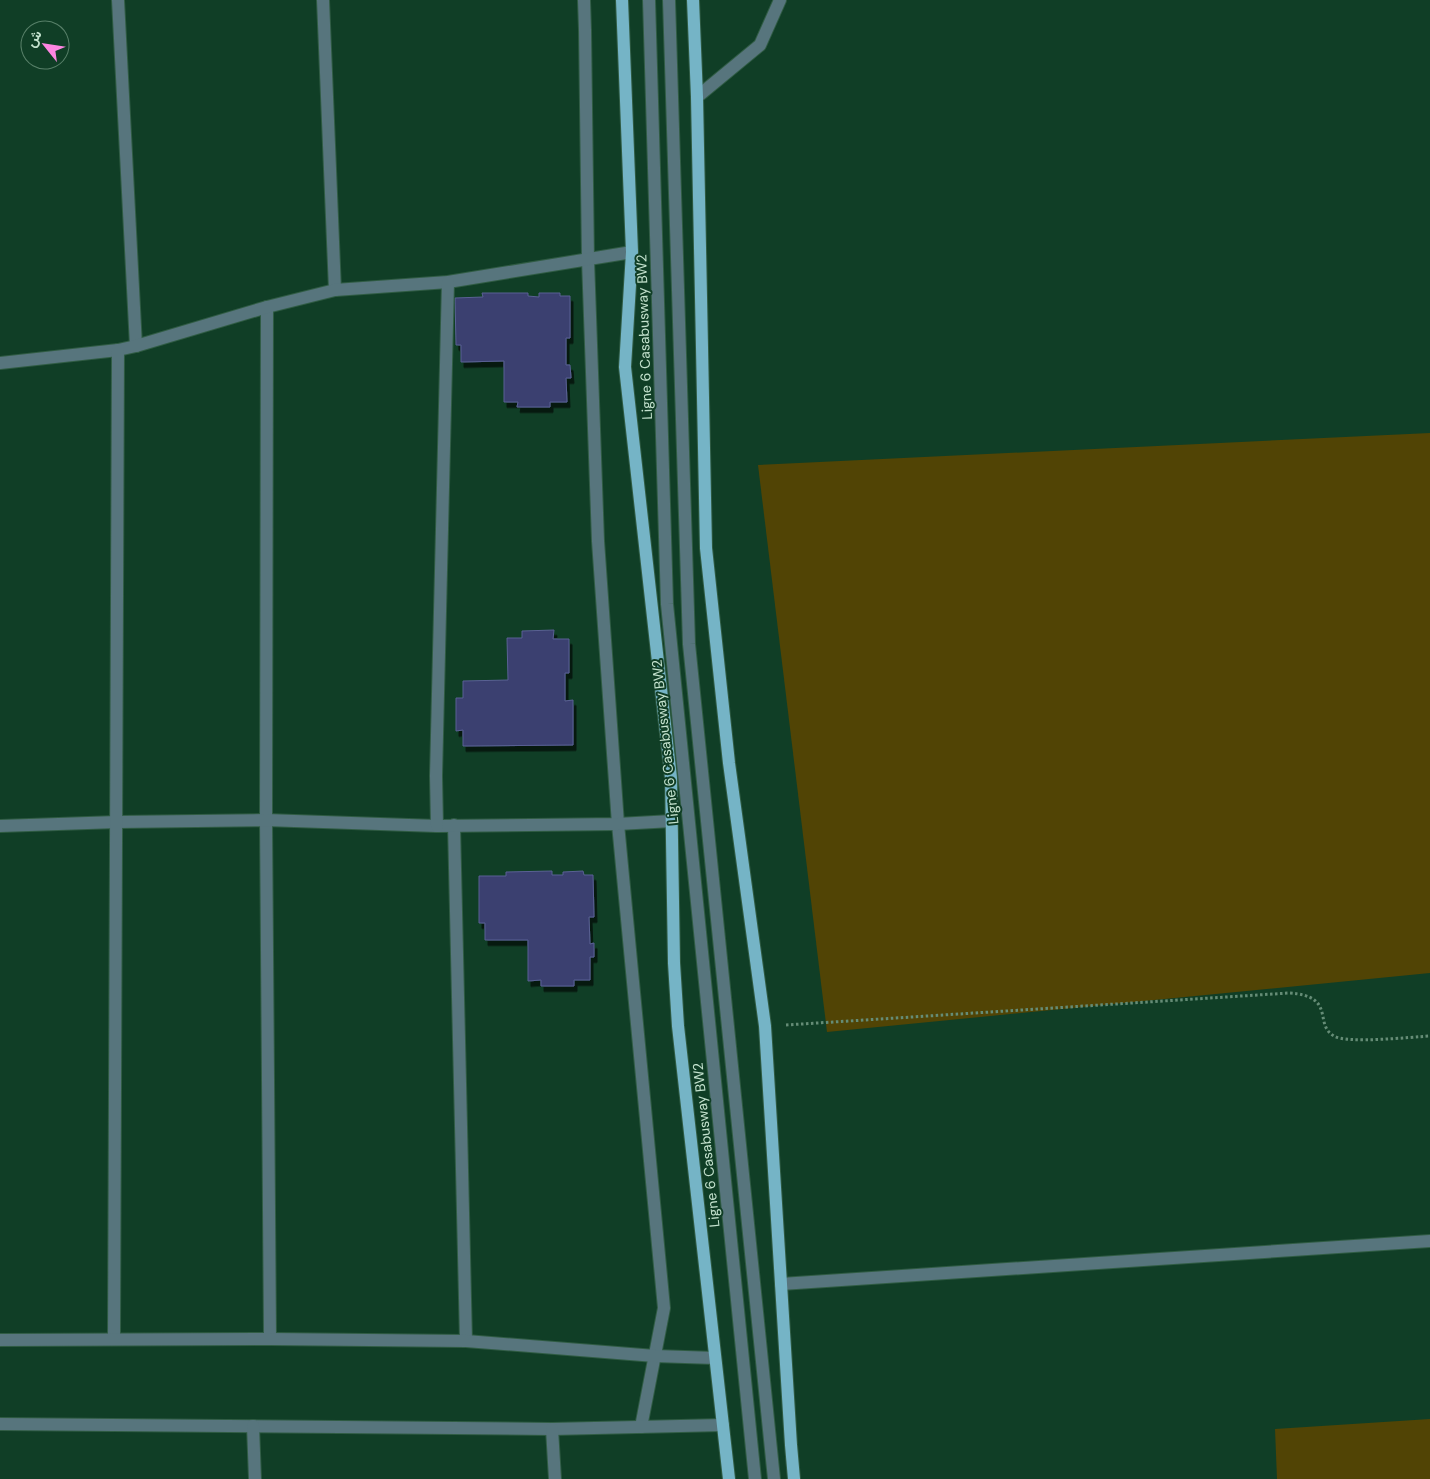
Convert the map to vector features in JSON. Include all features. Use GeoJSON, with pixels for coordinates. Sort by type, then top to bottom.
{"type":"FeatureCollection","features":[{"type":"Feature","properties":{"kind":"main road"},"geometry":{"type":"LineString","coordinates":[[622,0],[632,252],[625,367],[670,768],[674,963],[678,1026],[729,1479]]}},
{"type":"Feature","properties":{"kind":"main road"},"geometry":{"type":"LineString","coordinates":[[693,0],[697,96],[706,548],[729,763],[765,1026],[780,1284],[794,1479]]}},
{"type":"Feature","properties":{"kind":"street"},"geometry":{"type":"LineString","coordinates":[[118,0],[136,346]]}},
{"type":"Feature","properties":{"kind":"street"},"geometry":{"type":"LineString","coordinates":[[323,0],[335,290]]}},
{"type":"Feature","properties":{"kind":"street"},"geometry":{"type":"LineString","coordinates":[[584,0],[588,260],[598,541],[618,824],[664,1308],[641,1427]]}},
{"type":"Feature","properties":{"kind":"street","name":"Ligne 6 Casabusway BW2"},"geometry":{"type":"LineString","coordinates":[[648,0],[667,604],[755,1479]]}},
{"type":"Feature","properties":{"kind":"street"},"geometry":{"type":"LineString","coordinates":[[670,0],[689,644],[774,1479]]}},
{"type":"Feature","properties":{"kind":"street"},"geometry":{"type":"LineString","coordinates":[[697,96],[760,45],[780,0]]}},
{"type":"Feature","properties":{"kind":"street"},"geometry":{"type":"LineString","coordinates":[[0,363],[118,350],[267,307],[335,290],[448,282],[632,252]]}},
{"type":"Feature","properties":{"kind":"street"},"geometry":{"type":"LineString","coordinates":[[437,826],[436,756],[448,282]]}},
{"type":"Feature","properties":{"kind":"street"},"geometry":{"type":"LineString","coordinates":[[267,307],[266,820],[270,1339]]}},
{"type":"Feature","properties":{"kind":"street"},"geometry":{"type":"LineString","coordinates":[[114,1340],[118,350]]}},
{"type":"Feature","properties":{"kind":"street"},"geometry":{"type":"LineString","coordinates":[[0,826],[266,820],[437,826],[672,822]]}},
{"type":"Feature","properties":{"kind":"street"},"geometry":{"type":"LineString","coordinates":[[454,825],[466,1342]]}},
{"type":"Feature","properties":{"kind":"street"},"geometry":{"type":"LineString","coordinates":[[780,1284],[1430,1241]]}},
{"type":"Feature","properties":{"kind":"street"},"geometry":{"type":"LineString","coordinates":[[0,1340],[270,1339],[466,1342],[655,1356],[715,1358]]}},
{"type":"Feature","properties":{"kind":"street"},"geometry":{"type":"LineString","coordinates":[[0,1424],[552,1429],[723,1424]]}},
{"type":"Feature","properties":{"kind":"street"},"geometry":{"type":"LineString","coordinates":[[253,1426],[255,1479]]}},
{"type":"Feature","properties":{"kind":"street"},"geometry":{"type":"LineString","coordinates":[[552,1429],[555,1479]]}},
{"type":"Feature","properties":{"kind":"path"},"geometry":{"type":"LineString","coordinates":[[765,1026],[1289,993],[1306,996],[1318,1003],[1325,1018],[1327,1030],[1332,1035],[1342,1039],[1361,1040],[1430,1036]]}},
{"type":"Feature","properties":{"kind":"shaded area"},"geometry":{"type":"Polygon","coordinates":[[[1430,433],[1430,973],[827,1032],[758,465],[1430,433]]]}},
{"type":"Feature","properties":{"kind":"shaded area"},"geometry":{"type":"Polygon","coordinates":[[[1430,1419],[1430,1479],[1277,1479],[1275,1429],[1430,1419]]]}},
{"type":"Feature","properties":{"kind":"building"},"geometry":{"type":"Polygon","coordinates":[[[482,293],[528,293],[528,296],[539,297],[539,293],[560,293],[560,296],[570,296],[570,338],[566,338],[566,365],[570,365],[571,378],[566,378],[567,402],[550,402],[550,407],[517,407],[518,402],[504,402],[504,361],[461,362],[461,345],[456,345],[455,298],[483,297],[482,293]]]}},
{"type":"Feature","properties":{"kind":"building"},"geometry":{"type":"Polygon","coordinates":[[[554,630],[553,639],[569,639],[569,673],[565,673],[565,701],[573,700],[573,745],[463,746],[463,730],[456,731],[456,698],[463,698],[463,681],[508,680],[507,638],[522,638],[522,631],[554,630]]]}},
{"type":"Feature","properties":{"kind":"building"},"geometry":{"type":"Polygon","coordinates":[[[552,871],[552,875],[563,875],[563,872],[583,871],[584,875],[593,875],[594,917],[589,917],[590,944],[594,943],[594,957],[590,957],[590,980],[574,980],[574,986],[541,986],[541,980],[528,981],[528,940],[485,940],[485,923],[479,923],[479,876],[506,876],[506,872],[552,871]]]}}]}
